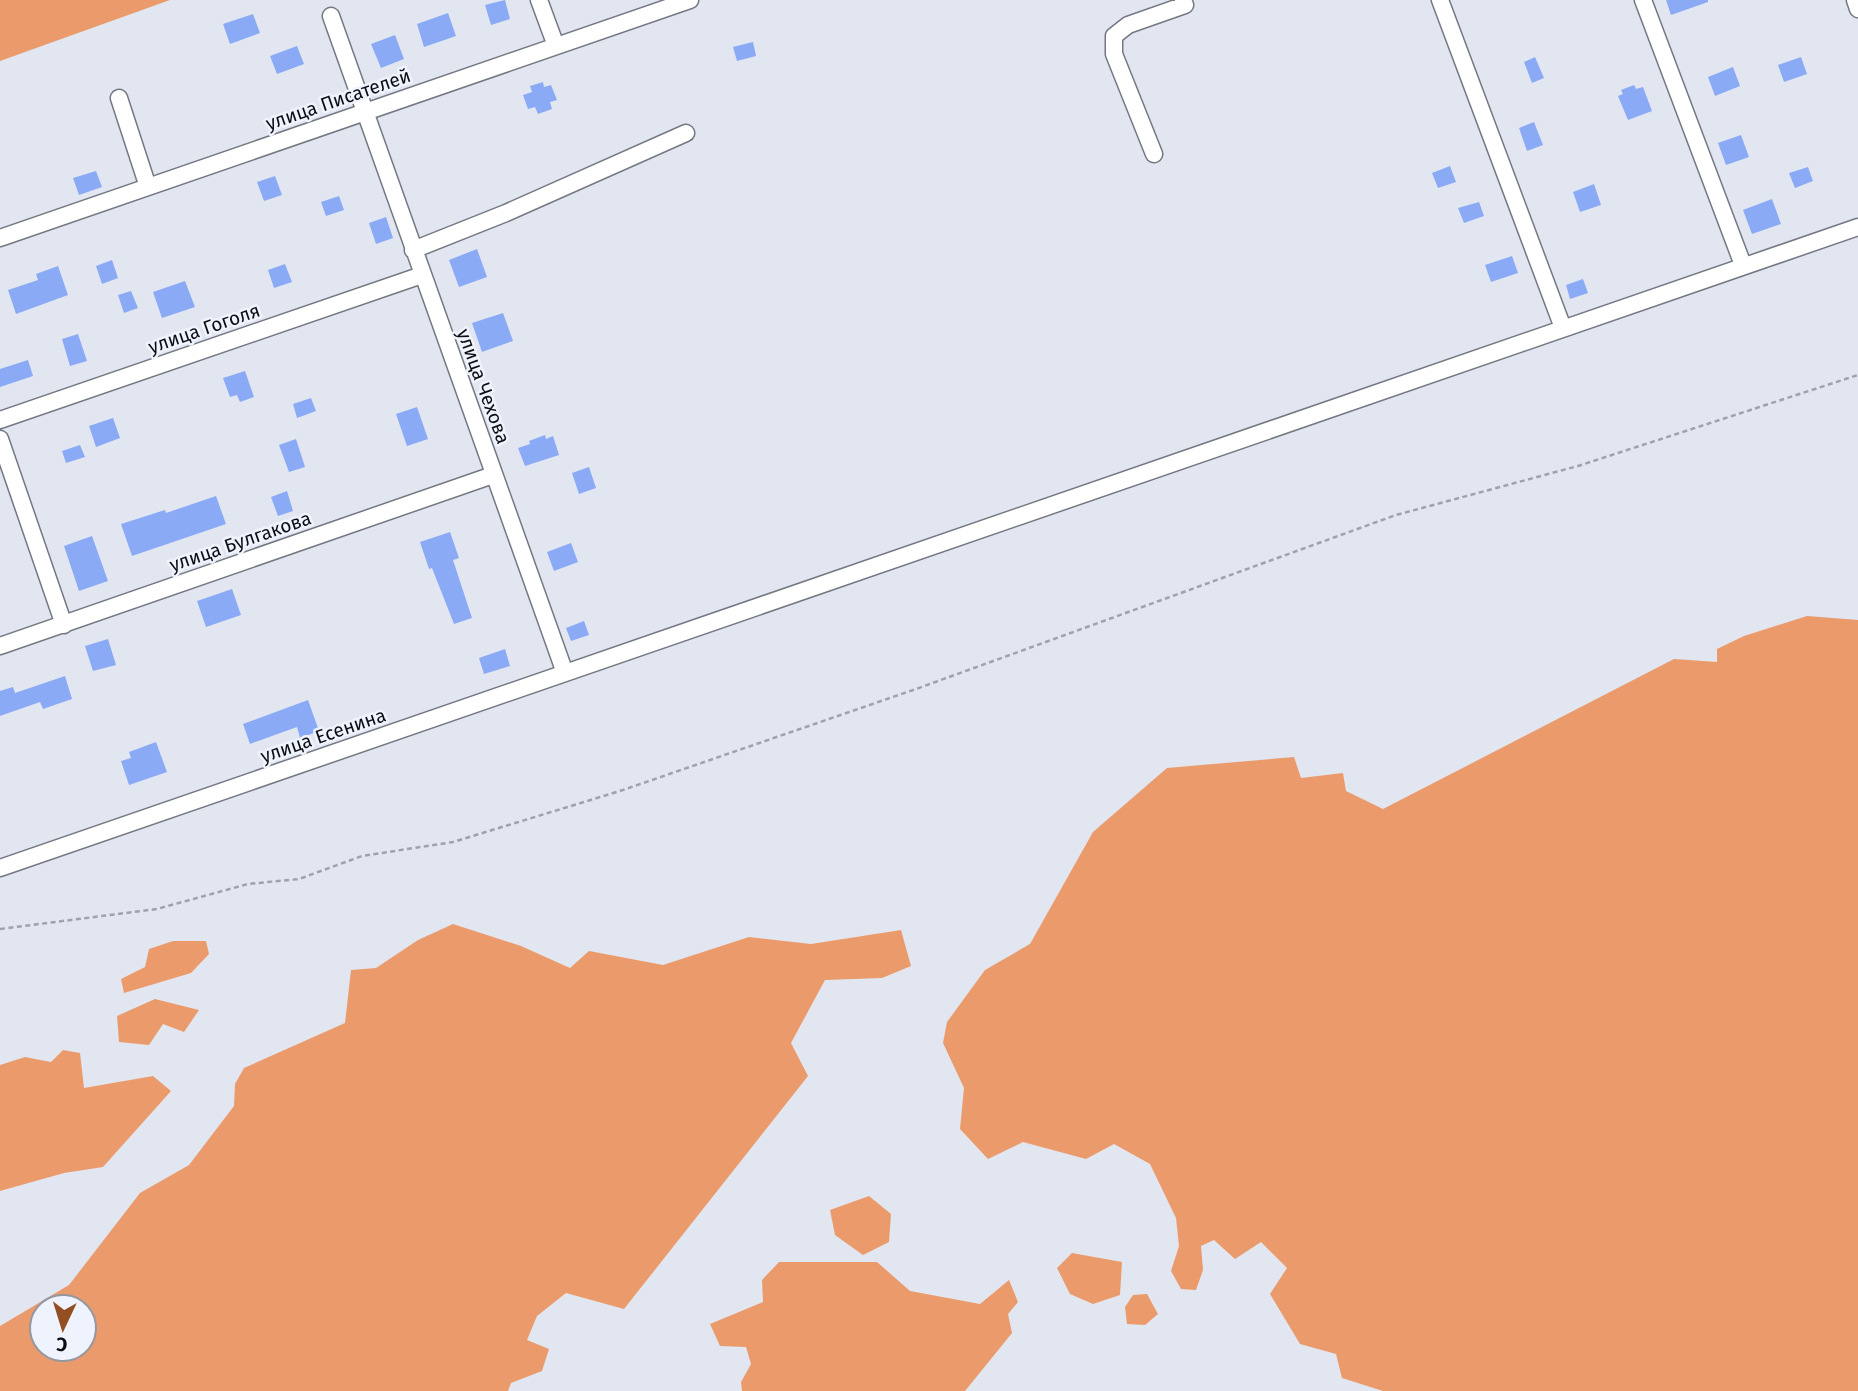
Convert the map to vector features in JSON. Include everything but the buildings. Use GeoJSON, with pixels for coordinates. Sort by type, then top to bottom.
{"type":"FeatureCollection","features":[{"type":"Feature","properties":{"kind":"street"},"geometry":{"type":"LineString","coordinates":[[539,0],[556,46]]}},
{"type":"Feature","properties":{"kind":"street","name":"улица Писателей"},"geometry":{"type":"LineString","coordinates":[[0,238],[690,0]]}},
{"type":"Feature","properties":{"kind":"street"},"geometry":{"type":"LineString","coordinates":[[1154,154],[1114,54],[1114,36],[1128,25],[1185,5],[1184,0]]}},
{"type":"Feature","properties":{"kind":"street"},"geometry":{"type":"LineString","coordinates":[[1440,0],[1563,328]]}},
{"type":"Feature","properties":{"kind":"street"},"geometry":{"type":"LineString","coordinates":[[1643,0],[1743,265]]}},
{"type":"Feature","properties":{"kind":"street"},"geometry":{"type":"LineString","coordinates":[[1855,0],[1858,9]]}},
{"type":"Feature","properties":{"kind":"street","name":"улица Чехова"},"geometry":{"type":"LineString","coordinates":[[331,16],[565,673]]}},
{"type":"Feature","properties":{"kind":"street"},"geometry":{"type":"LineString","coordinates":[[119,98],[148,187]]}},
{"type":"Feature","properties":{"kind":"street"},"geometry":{"type":"LineString","coordinates":[[413,250],[506,213],[686,133]]}},
{"type":"Feature","properties":{"kind":"street","name":"улица Есенина"},"geometry":{"type":"LineString","coordinates":[[0,868],[1743,265],[1858,228]]}},
{"type":"Feature","properties":{"kind":"street","name":"улица Гоголя"},"geometry":{"type":"LineString","coordinates":[[0,420],[422,275]]}},
{"type":"Feature","properties":{"kind":"street"},"geometry":{"type":"LineString","coordinates":[[0,439],[64,625]]}},
{"type":"Feature","properties":{"kind":"street","name":"улица Булгакова"},"geometry":{"type":"LineString","coordinates":[[0,646],[494,475]]}},
{"type":"Feature","properties":{"kind":"path"},"geometry":{"type":"LineString","coordinates":[[0,929],[158,909],[248,884],[299,879],[362,856],[466,838],[620,791],[916,689],[1396,515],[1578,466],[1858,375]]}},
{"type":"Feature","properties":{"kind":"shaded area"},"geometry":{"type":"Polygon","coordinates":[[[0,0],[170,0],[0,61],[0,0]]]}},
{"type":"Feature","properties":{"kind":"shaded area"},"geometry":{"type":"Polygon","coordinates":[[[1807,616],[1858,620],[1858,1391],[1383,1391],[1342,1378],[1336,1354],[1300,1344],[1270,1294],[1287,1268],[1261,1242],[1235,1259],[1214,1240],[1201,1246],[1203,1270],[1196,1290],[1181,1289],[1171,1271],[1179,1246],[1176,1218],[1150,1164],[1114,1144],[1086,1159],[1023,1142],[988,1159],[960,1129],[964,1088],[943,1043],[947,1022],[985,970],[1030,944],[1093,832],[1167,768],[1294,757],[1301,778],[1343,773],[1346,791],[1383,809],[1674,659],[1717,662],[1717,649],[1744,636],[1807,616]]]}},
{"type":"Feature","properties":{"kind":"shaded area"},"geometry":{"type":"Polygon","coordinates":[[[453,924],[521,946],[570,968],[589,951],[663,965],[749,937],[811,944],[901,930],[911,966],[882,978],[825,980],[791,1043],[808,1076],[624,1309],[566,1293],[537,1316],[527,1340],[549,1349],[542,1371],[511,1383],[508,1391],[0,1391],[0,1326],[28,1309],[28,1363],[98,1363],[98,1293],[56,1293],[69,1285],[140,1193],[189,1165],[234,1106],[235,1084],[244,1068],[345,1023],[351,970],[376,968],[418,940],[453,924]]]}},
{"type":"Feature","properties":{"kind":"shaded area"},"geometry":{"type":"Polygon","coordinates":[[[173,941],[206,941],[209,954],[191,973],[124,993],[121,979],[145,967],[149,949],[173,941]]]}},
{"type":"Feature","properties":{"kind":"shaded area"},"geometry":{"type":"Polygon","coordinates":[[[155,999],[199,1010],[184,1032],[163,1024],[149,1045],[119,1042],[117,1016],[155,999]]]}},
{"type":"Feature","properties":{"kind":"shaded area"},"geometry":{"type":"Polygon","coordinates":[[[63,1050],[80,1053],[84,1088],[153,1076],[171,1091],[103,1167],[64,1173],[0,1191],[0,1065],[25,1057],[51,1062],[63,1050]]]}},
{"type":"Feature","properties":{"kind":"shaded area"},"geometry":{"type":"Polygon","coordinates":[[[869,1196],[891,1214],[889,1242],[863,1255],[835,1235],[830,1210],[869,1196]]]}},
{"type":"Feature","properties":{"kind":"shaded area"},"geometry":{"type":"Polygon","coordinates":[[[1072,1253],[1122,1262],[1120,1295],[1093,1304],[1070,1294],[1057,1268],[1072,1253]]]}},
{"type":"Feature","properties":{"kind":"shaded area"},"geometry":{"type":"Polygon","coordinates":[[[779,1262],[877,1262],[910,1291],[980,1304],[1009,1280],[1018,1302],[1008,1314],[1012,1333],[965,1391],[742,1391],[741,1382],[751,1364],[746,1347],[720,1346],[710,1324],[763,1302],[762,1280],[779,1262]]]}},
{"type":"Feature","properties":{"kind":"shaded area"},"geometry":{"type":"Polygon","coordinates":[[[1147,1294],[1158,1314],[1145,1325],[1127,1324],[1125,1307],[1133,1295],[1147,1294]]]}}]}
